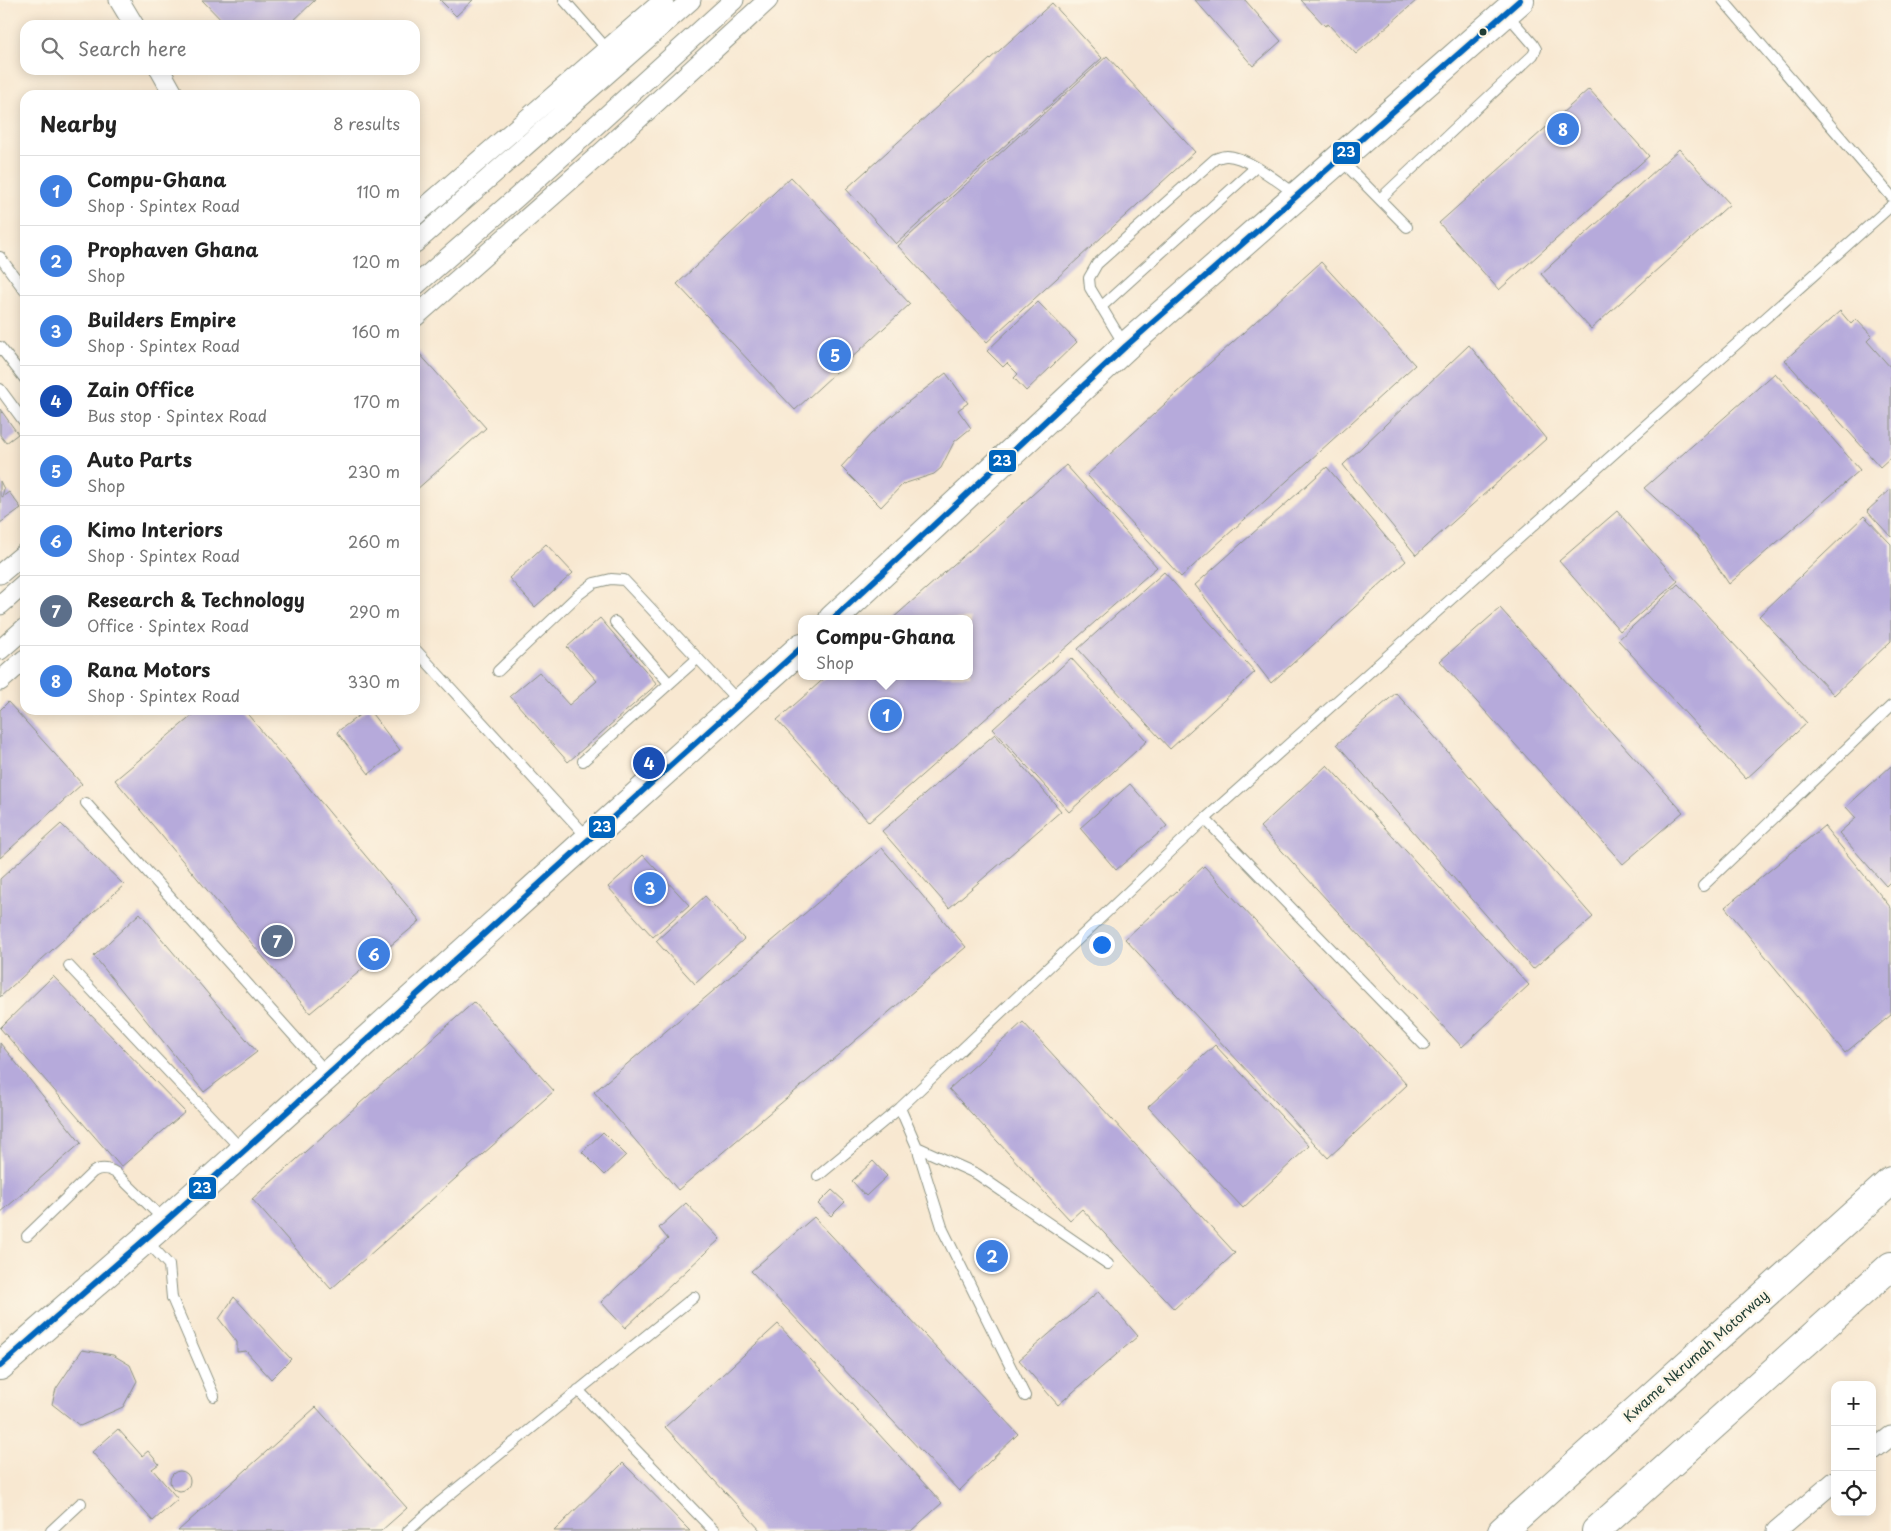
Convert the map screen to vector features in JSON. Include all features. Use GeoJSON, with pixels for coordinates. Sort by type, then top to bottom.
{"type":"FeatureCollection","features":[{"type":"Feature","properties":{"kind":"main road"},"geometry":{"type":"LineString","coordinates":[[837,615],[1126,346],[1513,6]]}},
{"type":"Feature","properties":{"kind":"main road"},"geometry":{"type":"LineString","coordinates":[[0,1366],[166,1221],[798,651]]}},
{"type":"Feature","properties":{"kind":"main road","name":"Kwame Nkrumah Motorway"},"geometry":{"type":"LineString","coordinates":[[1502,1531],[1891,1181]]}},
{"type":"Feature","properties":{"kind":"main road"},"geometry":{"type":"LineString","coordinates":[[1596,1531],[1891,1266]]}},
{"type":"Feature","properties":{"kind":"street"},"geometry":{"type":"LineString","coordinates":[[120,0],[131,20]]}},
{"type":"Feature","properties":{"kind":"street"},"geometry":{"type":"LineString","coordinates":[[420,212],[664,0]]}},
{"type":"Feature","properties":{"kind":"street"},"geometry":{"type":"LineString","coordinates":[[420,239],[691,0]]}},
{"type":"Feature","properties":{"kind":"street"},"geometry":{"type":"LineString","coordinates":[[420,282],[517,197],[734,0]]}},
{"type":"Feature","properties":{"kind":"street"},"geometry":{"type":"LineString","coordinates":[[420,313],[600,154],[768,0]]}},
{"type":"Feature","properties":{"kind":"street"},"geometry":{"type":"LineString","coordinates":[[163,75],[171,90]]}},
{"type":"Feature","properties":{"kind":"street"},"geometry":{"type":"LineString","coordinates":[[0,574],[20,557]]}},
{"type":"Feature","properties":{"kind":"street"},"geometry":{"type":"LineString","coordinates":[[0,605],[20,587]]}},
{"type":"Feature","properties":{"kind":"street"},"geometry":{"type":"LineString","coordinates":[[0,650],[20,632]]}},
{"type":"Feature","properties":{"kind":"street"},"geometry":{"type":"LineString","coordinates":[[0,681],[20,663]]}},
{"type":"Feature","properties":{"kind":"street"},"geometry":{"type":"LineString","coordinates":[[1876,1448],[1891,1436]]}},
{"type":"Feature","properties":{"kind":"street"},"geometry":{"type":"LineString","coordinates":[[1776,1531],[1831,1484]]}},
{"type":"Feature","properties":{"kind":"lane"},"geometry":{"type":"LineString","coordinates":[[564,0],[607,49]]}},
{"type":"Feature","properties":{"kind":"lane"},"geometry":{"type":"LineString","coordinates":[[1723,0],[1891,196]]}},
{"type":"Feature","properties":{"kind":"lane"},"geometry":{"type":"LineString","coordinates":[[1380,199],[1533,56],[1536,49],[1513,6]]}},
{"type":"Feature","properties":{"kind":"lane"},"geometry":{"type":"LineString","coordinates":[[1126,346],[1090,288],[1089,278],[1097,264],[1215,159],[1224,156],[1234,157],[1256,167],[1298,195]]}},
{"type":"Feature","properties":{"kind":"lane"},"geometry":{"type":"LineString","coordinates":[[1340,159],[1407,227]]}},
{"type":"Feature","properties":{"kind":"lane"},"geometry":{"type":"LineString","coordinates":[[1101,307],[1256,167]]}},
{"type":"Feature","properties":{"kind":"lane"},"geometry":{"type":"LineString","coordinates":[[818,1176],[900,1108],[1206,818],[1891,206]]}},
{"type":"Feature","properties":{"kind":"lane"},"geometry":{"type":"LineString","coordinates":[[0,257],[20,284]]}},
{"type":"Feature","properties":{"kind":"lane"},"geometry":{"type":"LineString","coordinates":[[0,346],[20,372]]}},
{"type":"Feature","properties":{"kind":"lane"},"geometry":{"type":"LineString","coordinates":[[0,390],[20,416]]}},
{"type":"Feature","properties":{"kind":"lane"},"geometry":{"type":"LineString","coordinates":[[498,671],[578,595],[594,584],[611,579],[624,580],[741,704]]}},
{"type":"Feature","properties":{"kind":"lane"},"geometry":{"type":"LineString","coordinates":[[615,622],[669,683]]}},
{"type":"Feature","properties":{"kind":"lane"},"geometry":{"type":"LineString","coordinates":[[420,654],[590,839]]}},
{"type":"Feature","properties":{"kind":"lane"},"geometry":{"type":"LineString","coordinates":[[582,761],[698,658]]}},
{"type":"Feature","properties":{"kind":"lane"},"geometry":{"type":"LineString","coordinates":[[1703,886],[1891,706]]}},
{"type":"Feature","properties":{"kind":"lane"},"geometry":{"type":"LineString","coordinates":[[86,803],[328,1075]]}},
{"type":"Feature","properties":{"kind":"lane"},"geometry":{"type":"LineString","coordinates":[[1206,818],[1424,1045]]}},
{"type":"Feature","properties":{"kind":"lane"},"geometry":{"type":"LineString","coordinates":[[69,966],[243,1151]]}},
{"type":"Feature","properties":{"kind":"lane"},"geometry":{"type":"LineString","coordinates":[[900,1108],[917,1147],[943,1230],[1024,1396]]}},
{"type":"Feature","properties":{"kind":"lane"},"geometry":{"type":"LineString","coordinates":[[917,1147],[976,1174],[1108,1264]]}},
{"type":"Feature","properties":{"kind":"lane"},"geometry":{"type":"LineString","coordinates":[[27,1236],[93,1172],[102,1169],[109,1169],[116,1173],[166,1221]]}},
{"type":"Feature","properties":{"kind":"lane"},"geometry":{"type":"LineString","coordinates":[[145,1239],[169,1265],[172,1298],[214,1396]]}},
{"type":"Feature","properties":{"kind":"lane"},"geometry":{"type":"LineString","coordinates":[[408,1531],[439,1502],[694,1297]]}},
{"type":"Feature","properties":{"kind":"lane"},"geometry":{"type":"LineString","coordinates":[[578,1390],[714,1531]]}},
{"type":"Feature","properties":{"kind":"lane"},"geometry":{"type":"LineString","coordinates":[[51,1531],[81,1503]]}},
{"type":"Feature","properties":{"kind":"building"},"geometry":{"type":"Polygon","coordinates":[[[202,0],[315,0],[294,20],[221,20],[202,0]]]}},
{"type":"Feature","properties":{"kind":"building"},"geometry":{"type":"Polygon","coordinates":[[[440,0],[473,0],[456,16],[440,0]]]}},
{"type":"Feature","properties":{"kind":"building"},"geometry":{"type":"Polygon","coordinates":[[[1195,0],[1245,0],[1281,41],[1253,66],[1195,0]]]}},
{"type":"Feature","properties":{"kind":"building"},"geometry":{"type":"Polygon","coordinates":[[[1301,0],[1417,0],[1356,54],[1328,24],[1325,26],[1301,0]]]}},
{"type":"Feature","properties":{"kind":"building"},"geometry":{"type":"Polygon","coordinates":[[[1052,3],[1102,58],[896,244],[846,189],[1052,3]]]}},
{"type":"Feature","properties":{"kind":"building"},"geometry":{"type":"Polygon","coordinates":[[[1107,56],[1195,152],[987,342],[898,246],[1107,56]]]}},
{"type":"Feature","properties":{"kind":"building"},"geometry":{"type":"Polygon","coordinates":[[[1589,89],[1649,156],[1499,290],[1439,223],[1589,89]]]}},
{"type":"Feature","properties":{"kind":"building"},"geometry":{"type":"Polygon","coordinates":[[[1679,149],[1730,204],[1591,329],[1541,274],[1679,149]]]}},
{"type":"Feature","properties":{"kind":"building"},"geometry":{"type":"Polygon","coordinates":[[[791,177],[910,304],[795,410],[677,284],[791,177]]]}},
{"type":"Feature","properties":{"kind":"building"},"geometry":{"type":"Polygon","coordinates":[[[1321,262],[1415,365],[1181,577],[1087,475],[1321,262]]]}},
{"type":"Feature","properties":{"kind":"building"},"geometry":{"type":"Polygon","coordinates":[[[1038,302],[1077,342],[1026,391],[1014,378],[1018,374],[1007,363],[1003,367],[987,351],[1038,302]]]}},
{"type":"Feature","properties":{"kind":"building"},"geometry":{"type":"Polygon","coordinates":[[[1840,311],[1851,324],[1856,319],[1872,336],[1867,341],[1891,368],[1891,457],[1880,467],[1785,360],[1840,311]]]}},
{"type":"Feature","properties":{"kind":"building"},"geometry":{"type":"Polygon","coordinates":[[[1469,345],[1546,439],[1416,555],[1343,465],[1469,345]]]}},
{"type":"Feature","properties":{"kind":"building"},"geometry":{"type":"Polygon","coordinates":[[[420,354],[486,428],[420,487],[420,354]]]}},
{"type":"Feature","properties":{"kind":"building"},"geometry":{"type":"Polygon","coordinates":[[[946,373],[968,403],[958,410],[971,428],[954,442],[941,468],[934,474],[903,484],[881,507],[841,467],[871,434],[946,373]]]}},
{"type":"Feature","properties":{"kind":"building"},"geometry":{"type":"Polygon","coordinates":[[[1775,373],[1860,470],[1729,584],[1697,536],[1644,488],[1775,373]]]}},
{"type":"Feature","properties":{"kind":"building"},"geometry":{"type":"Polygon","coordinates":[[[0,409],[18,434],[6,443],[0,435],[0,409]]]}},
{"type":"Feature","properties":{"kind":"building"},"geometry":{"type":"Polygon","coordinates":[[[1066,465],[1157,567],[869,822],[777,720],[822,680],[973,680],[973,615],[897,615],[1066,465]]]}},
{"type":"Feature","properties":{"kind":"building"},"geometry":{"type":"Polygon","coordinates":[[[1327,467],[1406,561],[1271,683],[1195,585],[1327,467]]]}},
{"type":"Feature","properties":{"kind":"building"},"geometry":{"type":"Polygon","coordinates":[[[0,481],[4,489],[2,497],[9,492],[20,509],[0,523],[0,481]]]}},
{"type":"Feature","properties":{"kind":"building"},"geometry":{"type":"Polygon","coordinates":[[[1891,489],[1891,537],[1867,511],[1891,489]]]}},
{"type":"Feature","properties":{"kind":"building"},"geometry":{"type":"Polygon","coordinates":[[[1617,511],[1678,581],[1620,631],[1559,561],[1617,511]]]}},
{"type":"Feature","properties":{"kind":"building"},"geometry":{"type":"Polygon","coordinates":[[[1864,516],[1891,544],[1891,641],[1834,695],[1759,616],[1864,516]]]}},
{"type":"Feature","properties":{"kind":"building"},"geometry":{"type":"Polygon","coordinates":[[[546,544],[573,573],[535,607],[509,578],[546,544]]]}},
{"type":"Feature","properties":{"kind":"building"},"geometry":{"type":"Polygon","coordinates":[[[1164,572],[1255,672],[1170,749],[1078,649],[1164,572]]]}},
{"type":"Feature","properties":{"kind":"building"},"geometry":{"type":"Polygon","coordinates":[[[1678,584],[1807,723],[1746,779],[1618,640],[1678,584]]]}},
{"type":"Feature","properties":{"kind":"building"},"geometry":{"type":"Polygon","coordinates":[[[1500,608],[1683,812],[1623,864],[1440,661],[1500,608]]]}},
{"type":"Feature","properties":{"kind":"building"},"geometry":{"type":"Polygon","coordinates":[[[600,618],[657,684],[568,762],[510,696],[539,672],[569,705],[597,681],[567,647],[600,618]]]}},
{"type":"Feature","properties":{"kind":"building"},"geometry":{"type":"Polygon","coordinates":[[[1071,658],[1147,741],[1069,812],[993,729],[1071,658]]]}},
{"type":"Feature","properties":{"kind":"building"},"geometry":{"type":"Polygon","coordinates":[[[1396,693],[1593,917],[1533,969],[1337,744],[1396,693]]]}},
{"type":"Feature","properties":{"kind":"building"},"geometry":{"type":"Polygon","coordinates":[[[8,702],[82,784],[0,858],[0,710],[8,702]]]}},
{"type":"Feature","properties":{"kind":"building"},"geometry":{"type":"Polygon","coordinates":[[[193,715],[248,715],[420,921],[310,1013],[115,780],[193,715]]]}},
{"type":"Feature","properties":{"kind":"building"},"geometry":{"type":"Polygon","coordinates":[[[359,715],[373,715],[400,750],[369,774],[337,732],[359,715]]]}},
{"type":"Feature","properties":{"kind":"building"},"geometry":{"type":"Polygon","coordinates":[[[995,734],[1061,811],[949,908],[882,831],[995,734]]]}},
{"type":"Feature","properties":{"kind":"building"},"geometry":{"type":"Polygon","coordinates":[[[1327,765],[1529,985],[1462,1047],[1260,827],[1327,765]]]}},
{"type":"Feature","properties":{"kind":"building"},"geometry":{"type":"Polygon","coordinates":[[[1891,766],[1891,881],[1886,886],[1839,833],[1856,818],[1846,807],[1891,766]]]}},
{"type":"Feature","properties":{"kind":"building"},"geometry":{"type":"Polygon","coordinates":[[[1130,784],[1167,826],[1116,870],[1080,828],[1130,784]]]}},
{"type":"Feature","properties":{"kind":"building"},"geometry":{"type":"Polygon","coordinates":[[[61,824],[124,885],[0,997],[0,879],[61,824]]]}},
{"type":"Feature","properties":{"kind":"building"},"geometry":{"type":"Polygon","coordinates":[[[1824,826],[1891,908],[1891,1015],[1845,1053],[1725,907],[1824,826]]]}},
{"type":"Feature","properties":{"kind":"building"},"geometry":{"type":"Polygon","coordinates":[[[882,848],[966,947],[678,1190],[594,1092],[882,848]]]}},
{"type":"Feature","properties":{"kind":"building"},"geometry":{"type":"Polygon","coordinates":[[[643,855],[689,905],[653,937],[608,887],[643,855]]]}},
{"type":"Feature","properties":{"kind":"building"},"geometry":{"type":"Polygon","coordinates":[[[1204,866],[1407,1085],[1328,1158],[1125,939],[1204,866]]]}},
{"type":"Feature","properties":{"kind":"building"},"geometry":{"type":"Polygon","coordinates":[[[705,896],[744,939],[695,984],[656,941],[705,896]]]}},
{"type":"Feature","properties":{"kind":"building"},"geometry":{"type":"Polygon","coordinates":[[[140,913],[257,1052],[204,1092],[94,956],[140,913]]]}},
{"type":"Feature","properties":{"kind":"building"},"geometry":{"type":"Polygon","coordinates":[[[53,976],[185,1112],[121,1167],[0,1028],[53,976]]]}},
{"type":"Feature","properties":{"kind":"building"},"geometry":{"type":"Polygon","coordinates":[[[474,1002],[554,1091],[331,1289],[252,1199],[474,1002]]]}},
{"type":"Feature","properties":{"kind":"building"},"geometry":{"type":"Polygon","coordinates":[[[1023,1022],[1235,1253],[1174,1309],[1082,1209],[1070,1220],[949,1089],[1023,1022]]]}},
{"type":"Feature","properties":{"kind":"building"},"geometry":{"type":"Polygon","coordinates":[[[0,1043],[81,1143],[0,1213],[0,1043]]]}},
{"type":"Feature","properties":{"kind":"building"},"geometry":{"type":"Polygon","coordinates":[[[1215,1045],[1309,1146],[1243,1208],[1148,1107],[1215,1045]]]}},
{"type":"Feature","properties":{"kind":"building"},"geometry":{"type":"Polygon","coordinates":[[[603,1132],[626,1155],[605,1175],[582,1152],[603,1132]]]}},
{"type":"Feature","properties":{"kind":"building"},"geometry":{"type":"Polygon","coordinates":[[[873,1161],[887,1176],[866,1196],[852,1181],[873,1161]]]}},
{"type":"Feature","properties":{"kind":"building"},"geometry":{"type":"Polygon","coordinates":[[[832,1190],[845,1202],[831,1216],[818,1204],[832,1190]]]}},
{"type":"Feature","properties":{"kind":"building"},"geometry":{"type":"Polygon","coordinates":[[[686,1203],[720,1239],[625,1328],[601,1302],[668,1239],[659,1228],[686,1203]]]}},
{"type":"Feature","properties":{"kind":"building"},"geometry":{"type":"Polygon","coordinates":[[[814,1217],[1018,1434],[959,1491],[751,1271],[814,1217]]]}},
{"type":"Feature","properties":{"kind":"building"},"geometry":{"type":"Polygon","coordinates":[[[1099,1291],[1138,1336],[1058,1405],[1019,1360],[1099,1291]]]}},
{"type":"Feature","properties":{"kind":"building"},"geometry":{"type":"Polygon","coordinates":[[[234,1297],[291,1359],[271,1379],[246,1351],[237,1352],[237,1342],[219,1319],[234,1297]]]}},
{"type":"Feature","properties":{"kind":"building"},"geometry":{"type":"Polygon","coordinates":[[[778,1324],[942,1503],[911,1531],[761,1531],[665,1427],[778,1324]]]}},
{"type":"Feature","properties":{"kind":"building"},"geometry":{"type":"Polygon","coordinates":[[[82,1350],[113,1355],[130,1365],[137,1381],[123,1407],[80,1426],[52,1404],[56,1389],[82,1350]]]}},
{"type":"Feature","properties":{"kind":"building"},"geometry":{"type":"Polygon","coordinates":[[[316,1407],[407,1508],[381,1531],[178,1531],[316,1407]]]}},
{"type":"Feature","properties":{"kind":"building"},"geometry":{"type":"Polygon","coordinates":[[[118,1429],[142,1456],[148,1451],[159,1464],[152,1469],[178,1499],[153,1521],[92,1452],[118,1429]]]}},
{"type":"Feature","properties":{"kind":"building"},"geometry":{"type":"Polygon","coordinates":[[[623,1463],[690,1531],[554,1531],[623,1463]]]}},
{"type":"Feature","properties":{"kind":"building"},"geometry":{"type":"Polygon","coordinates":[[[180,1471],[187,1474],[190,1481],[187,1488],[180,1491],[173,1488],[170,1481],[173,1474],[180,1471]]]}},
{"type":"Feature","properties":{"kind":"transit line","name":"23"},"geometry":{"type":"LineString","coordinates":[[837,615],[1126,346],[1520,0]]}},
{"type":"Feature","properties":{"kind":"transit line","name":"23"},"geometry":{"type":"LineString","coordinates":[[0,1366],[166,1221],[798,651]]}},
{"type":"Feature","properties":{"kind":"place","name":"Rana Motors"},"geometry":{"type":"Point","coordinates":[1563,129]}},
{"type":"Feature","properties":{"kind":"place","name":"Auto Parts"},"geometry":{"type":"Point","coordinates":[835,355]}},
{"type":"Feature","properties":{"kind":"place","name":"Compu-Ghana"},"geometry":{"type":"Point","coordinates":[886,715]}},
{"type":"Feature","properties":{"kind":"place","name":"Zain Office"},"geometry":{"type":"Point","coordinates":[649,763]}},
{"type":"Feature","properties":{"kind":"place","name":"Builders Empire"},"geometry":{"type":"Point","coordinates":[650,888]}},
{"type":"Feature","properties":{"kind":"place","name":"Research & Technology"},"geometry":{"type":"Point","coordinates":[277,941]}},
{"type":"Feature","properties":{"kind":"place","name":"Kimo Interiors"},"geometry":{"type":"Point","coordinates":[374,954]}},
{"type":"Feature","properties":{"kind":"place","name":"Prophaven Ghana"},"geometry":{"type":"Point","coordinates":[992,1256]}}]}
